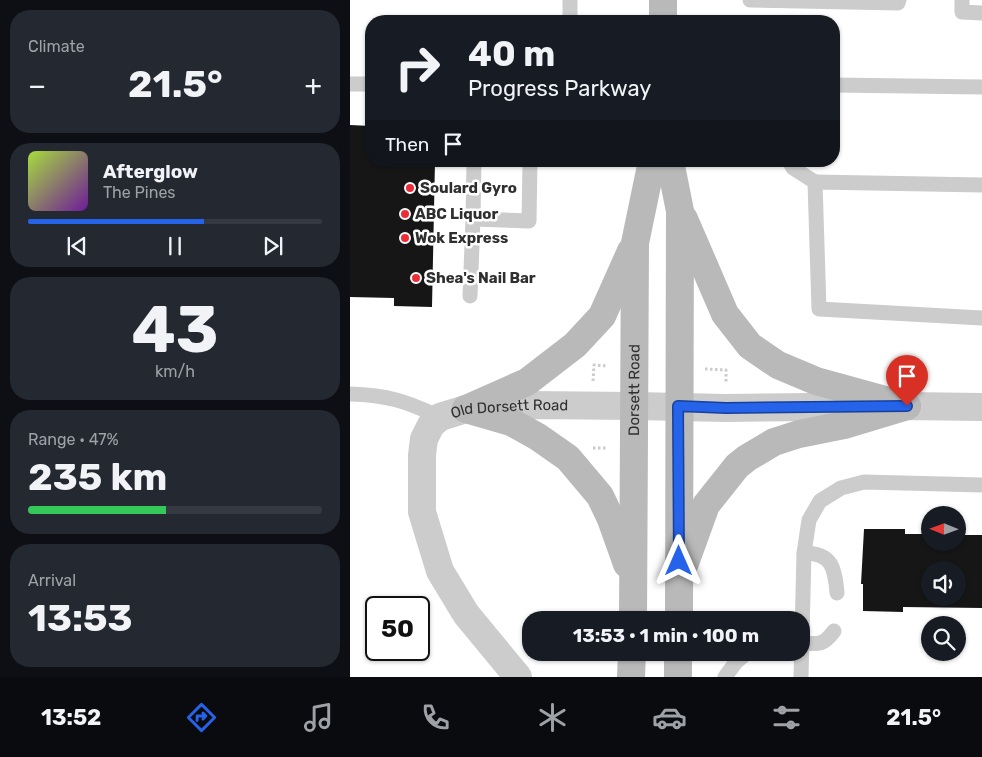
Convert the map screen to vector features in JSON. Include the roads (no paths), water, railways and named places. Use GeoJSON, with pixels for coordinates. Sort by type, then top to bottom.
{"type":"FeatureCollection","features":[{"type":"Feature","properties":{"kind":"main road"},"geometry":{"type":"LineString","coordinates":[[663,0],[663,15]]}},
{"type":"Feature","properties":{"kind":"main road","name":"Dorsett Road"},"geometry":{"type":"LineString","coordinates":[[633,611],[635,243],[651,167]]}},
{"type":"Feature","properties":{"kind":"main road"},"geometry":{"type":"LineString","coordinates":[[671,167],[680,211],[678,406],[679,611]]}},
{"type":"Feature","properties":{"kind":"main road"},"geometry":{"type":"LineString","coordinates":[[680,211],[725,314],[750,346],[778,365],[816,381],[907,406]]}},
{"type":"Feature","properties":{"kind":"main road"},"geometry":{"type":"LineString","coordinates":[[466,408],[527,382],[575,345],[602,316],[635,243]]}},
{"type":"Feature","properties":{"kind":"main road"},"geometry":{"type":"LineString","coordinates":[[679,579],[706,505],[737,466],[747,458],[774,442],[799,434],[844,425],[907,406]]}},
{"type":"Feature","properties":{"kind":"main road"},"geometry":{"type":"LineString","coordinates":[[466,408],[511,422],[538,437],[568,458],[600,496],[611,519],[634,585]]}},
{"type":"Feature","properties":{"kind":"main road"},"geometry":{"type":"LineString","coordinates":[[631,677],[632,661]]}},
{"type":"Feature","properties":{"kind":"main road"},"geometry":{"type":"LineString","coordinates":[[678,661],[678,677]]}},
{"type":"Feature","properties":{"kind":"street","name":"Old Dorsett Road"},"geometry":{"type":"LineString","coordinates":[[518,677],[466,614],[440,571],[422,512],[422,454],[424,439],[431,425],[440,417],[466,408],[528,405],[726,408],[982,407]]}},
{"type":"Feature","properties":{"kind":"lane"},"geometry":{"type":"LineString","coordinates":[[570,0],[570,15]]}},
{"type":"Feature","properties":{"kind":"lane"},"geometry":{"type":"LineString","coordinates":[[750,0],[898,3],[899,0]]}},
{"type":"Feature","properties":{"kind":"lane"},"geometry":{"type":"LineString","coordinates":[[962,0],[962,12],[982,13]]}},
{"type":"Feature","properties":{"kind":"lane"},"geometry":{"type":"LineString","coordinates":[[350,84],[365,84]]}},
{"type":"Feature","properties":{"kind":"lane"},"geometry":{"type":"LineString","coordinates":[[840,85],[982,87]]}},
{"type":"Feature","properties":{"kind":"lane"},"geometry":{"type":"LineString","coordinates":[[470,296],[474,167]]}},
{"type":"Feature","properties":{"kind":"lane"},"geometry":{"type":"LineString","coordinates":[[472,219],[529,222],[530,167]]}},
{"type":"Feature","properties":{"kind":"lane"},"geometry":{"type":"LineString","coordinates":[[792,167],[816,182],[982,185]]}},
{"type":"Feature","properties":{"kind":"lane"},"geometry":{"type":"LineString","coordinates":[[816,182],[819,309],[982,318]]}},
{"type":"Feature","properties":{"kind":"lane"},"geometry":{"type":"LineString","coordinates":[[350,394],[393,398],[440,417]]}},
{"type":"Feature","properties":{"kind":"lane"},"geometry":{"type":"LineString","coordinates":[[803,611],[804,553],[809,520],[820,501],[841,488],[864,482],[982,485]]}},
{"type":"Feature","properties":{"kind":"lane"},"geometry":{"type":"LineString","coordinates":[[804,553],[816,553],[831,563],[835,574],[837,593]]}},
{"type":"Feature","properties":{"kind":"lane"},"geometry":{"type":"LineString","coordinates":[[810,643],[827,641],[834,632]]}},
{"type":"Feature","properties":{"kind":"lane"},"geometry":{"type":"LineString","coordinates":[[725,677],[737,661]]}},
{"type":"Feature","properties":{"kind":"lane"},"geometry":{"type":"LineString","coordinates":[[802,661],[802,677]]}},
{"type":"Feature","properties":{"kind":"place","name":"Soulard Gyro"},"geometry":{"type":"Point","coordinates":[410,188]}},
{"type":"Feature","properties":{"kind":"place","name":"ABC Liquor"},"geometry":{"type":"Point","coordinates":[405,214]}},
{"type":"Feature","properties":{"kind":"place","name":"Wok Express"},"geometry":{"type":"Point","coordinates":[405,238]}},
{"type":"Feature","properties":{"kind":"place","name":"Shea's Nail Bar"},"geometry":{"type":"Point","coordinates":[416,278]}}]}
